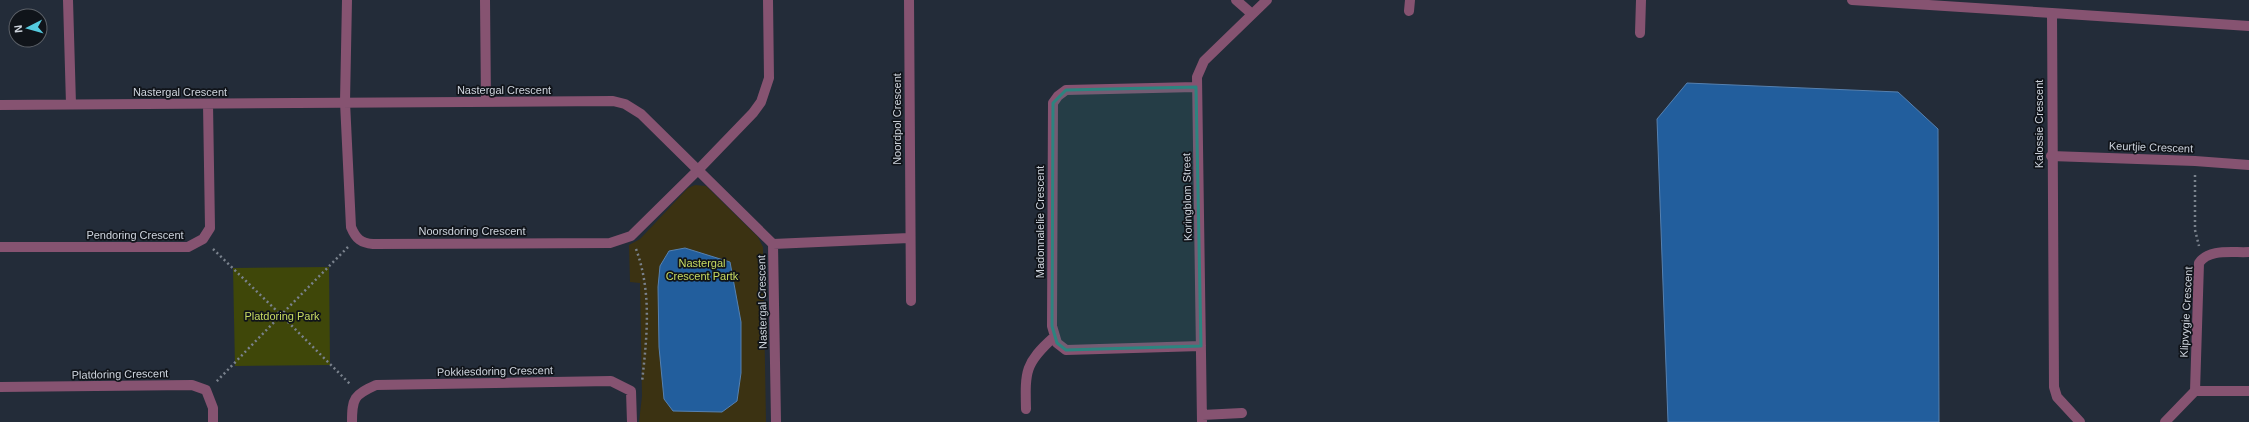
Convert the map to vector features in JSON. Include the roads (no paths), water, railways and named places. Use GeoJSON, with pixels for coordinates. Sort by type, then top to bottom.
{"type":"FeatureCollection","features":[{"type":"Feature","properties":{"kind":"street"},"geometry":{"type":"LineString","coordinates":[[68,0],[71,104]]}},
{"type":"Feature","properties":{"kind":"street"},"geometry":{"type":"LineString","coordinates":[[346,102],[347,0]]}},
{"type":"Feature","properties":{"kind":"street"},"geometry":{"type":"LineString","coordinates":[[485,0],[486,102]]}},
{"type":"Feature","properties":{"kind":"street","name":"Noorsdoring Crescent"},"geometry":{"type":"LineString","coordinates":[[346,102],[351,228],[358,240],[363,243],[610,243],[631,236],[753,113],[765,92],[769,58],[768,0]]}},
{"type":"Feature","properties":{"kind":"street","name":"Noordpol Crescent"},"geometry":{"type":"LineString","coordinates":[[909,0],[909,238],[911,301]]}},
{"type":"Feature","properties":{"kind":"street"},"geometry":{"type":"LineString","coordinates":[[1236,0],[1252,14]]}},
{"type":"Feature","properties":{"kind":"street","name":"Koringblom Street"},"geometry":{"type":"LineString","coordinates":[[1202,419],[1196,87],[1199,72],[1204,61],[1267,0]]}},
{"type":"Feature","properties":{"kind":"street"},"geometry":{"type":"LineString","coordinates":[[1409,11],[1410,0]]}},
{"type":"Feature","properties":{"kind":"street"},"geometry":{"type":"LineString","coordinates":[[1640,33],[1641,0]]}},
{"type":"Feature","properties":{"kind":"street"},"geometry":{"type":"LineString","coordinates":[[1852,0],[2249,26]]}},
{"type":"Feature","properties":{"kind":"street","name":"Kalossie Crescent"},"geometry":{"type":"LineString","coordinates":[[2052,13],[2051,156],[2054,387],[2057,397],[2080,422]]}},
{"type":"Feature","properties":{"kind":"street","name":"Madonnalelie Crescent"},"geometry":{"type":"LineString","coordinates":[[1054,337],[1052,326],[1051,161],[1053,103],[1058,96],[1066,90],[1196,87]]}},
{"type":"Feature","properties":{"kind":"street","name":"Nastergal Crescent"},"geometry":{"type":"LineString","coordinates":[[0,105],[613,101],[625,104],[641,114],[773,244],[776,422]]}},
{"type":"Feature","properties":{"kind":"street","name":"Pendoring Crescent"},"geometry":{"type":"LineString","coordinates":[[0,248],[188,247],[203,239],[210,228],[208,104]]}},
{"type":"Feature","properties":{"kind":"street","name":"Keurtjie Crescent"},"geometry":{"type":"LineString","coordinates":[[2051,156],[2195,161],[2249,165]]}},
{"type":"Feature","properties":{"kind":"street"},"geometry":{"type":"LineString","coordinates":[[773,244],[909,238]]}},
{"type":"Feature","properties":{"kind":"street","name":"Klipvygie Crescent"},"geometry":{"type":"LineString","coordinates":[[2195,391],[2198,269],[2202,258],[2214,253],[2249,252]]}},
{"type":"Feature","properties":{"kind":"street"},"geometry":{"type":"LineString","coordinates":[[1026,409],[1026,383],[1028,369],[1037,353],[1054,337],[1057,343],[1066,350],[1201,346]]}},
{"type":"Feature","properties":{"kind":"street","name":"Pokkiesdoring Crescent"},"geometry":{"type":"LineString","coordinates":[[352,422],[352,404],[358,393],[376,385],[611,381],[631,390],[632,422]]}},
{"type":"Feature","properties":{"kind":"street","name":"Platdoring Crescent"},"geometry":{"type":"LineString","coordinates":[[0,387],[192,385],[206,390],[213,408],[213,422]]}},
{"type":"Feature","properties":{"kind":"street"},"geometry":{"type":"LineString","coordinates":[[2165,422],[2195,391],[2249,391]]}},
{"type":"Feature","properties":{"kind":"street"},"geometry":{"type":"LineString","coordinates":[[1202,419],[1242,413]]}},
{"type":"Feature","properties":{"kind":"water"},"geometry":{"type":"Polygon","coordinates":[[[1687,83],[1898,92],[1938,129],[1939,422],[1668,422],[1657,119],[1687,83]]]}},
{"type":"Feature","properties":{"kind":"water"},"geometry":{"type":"Polygon","coordinates":[[[685,248],[730,262],[741,322],[741,373],[737,401],[722,412],[673,411],[664,399],[659,347],[658,287],[660,266],[669,251],[685,248]]]}},
{"type":"Feature","properties":{"kind":"park label","name":"Nastergal Crescent Partk"},"geometry":{"type":"Point","coordinates":[702,269]}},
{"type":"Feature","properties":{"kind":"park label","name":"Platdoring Park"},"geometry":{"type":"Point","coordinates":[282,316]}}]}
